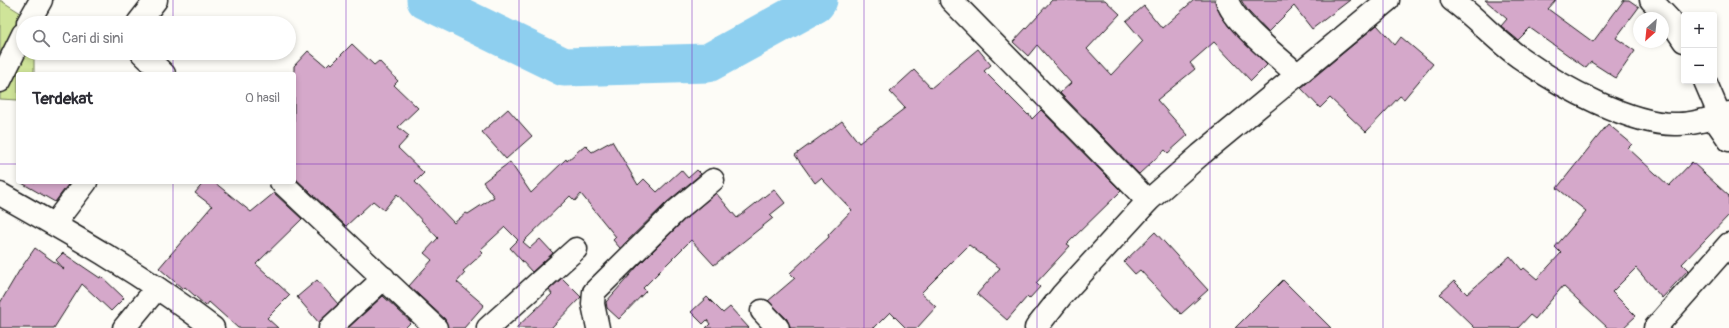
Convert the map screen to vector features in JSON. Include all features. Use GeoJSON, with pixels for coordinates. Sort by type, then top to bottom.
{"type":"FeatureCollection","features":[{"type":"Feature","properties":{"kind":"street"},"geometry":{"type":"LineString","coordinates":[[32,16],[41,0]]}},
{"type":"Feature","properties":{"kind":"street"},"geometry":{"type":"LineString","coordinates":[[143,16],[156,0]]}},
{"type":"Feature","properties":{"kind":"street"},"geometry":{"type":"LineString","coordinates":[[951,0],[1148,201]]}},
{"type":"Feature","properties":{"kind":"street"},"geometry":{"type":"LineString","coordinates":[[1227,0],[1234,14],[1255,36],[1297,74]]}},
{"type":"Feature","properties":{"kind":"street"},"geometry":{"type":"LineString","coordinates":[[1036,328],[1062,295],[1148,201],[1200,155],[1388,0]]}},
{"type":"Feature","properties":{"kind":"street"},"geometry":{"type":"LineString","coordinates":[[1452,0],[1522,59],[1565,85],[1598,102],[1645,121],[1660,123],[1679,124],[1721,115]]}},
{"type":"Feature","properties":{"kind":"street"},"geometry":{"type":"LineString","coordinates":[[1651,0],[1670,20],[1681,36]]}},
{"type":"Feature","properties":{"kind":"street"},"geometry":{"type":"LineString","coordinates":[[0,81],[16,48]]}},
{"type":"Feature","properties":{"kind":"street"},"geometry":{"type":"LineString","coordinates":[[149,60],[162,72]]}},
{"type":"Feature","properties":{"kind":"street"},"geometry":{"type":"LineString","coordinates":[[1706,84],[1721,115],[1729,140]]}},
{"type":"Feature","properties":{"kind":"street"},"geometry":{"type":"LineString","coordinates":[[598,328],[593,304],[594,292],[676,211],[713,180]]}},
{"type":"Feature","properties":{"kind":"street"},"geometry":{"type":"LineString","coordinates":[[54,224],[84,184]]}},
{"type":"Feature","properties":{"kind":"street"},"geometry":{"type":"LineString","coordinates":[[283,184],[436,328]]}},
{"type":"Feature","properties":{"kind":"street"},"geometry":{"type":"LineString","coordinates":[[0,194],[54,224],[157,288],[213,328]]}},
{"type":"Feature","properties":{"kind":"street"},"geometry":{"type":"LineString","coordinates":[[1655,328],[1729,244]]}},
{"type":"Feature","properties":{"kind":"street"},"geometry":{"type":"LineString","coordinates":[[488,328],[576,249]]}},
{"type":"Feature","properties":{"kind":"street"},"geometry":{"type":"LineString","coordinates":[[330,328],[384,278]]}},
{"type":"Feature","properties":{"kind":"street"},"geometry":{"type":"LineString","coordinates":[[124,328],[157,288]]}},
{"type":"Feature","properties":{"kind":"street"},"geometry":{"type":"LineString","coordinates":[[762,311],[778,328]]}},
{"type":"Feature","properties":{"kind":"green space"},"geometry":{"type":"Polygon","coordinates":[[[0,0],[25,16],[16,16],[16,60],[34,60],[34,72],[16,72],[16,100],[0,99],[0,0]]]}},
{"type":"Feature","properties":{"kind":"building"},"geometry":{"type":"Polygon","coordinates":[[[1052,0],[1105,0],[1120,14],[1087,49],[1111,75],[1143,41],[1126,21],[1144,6],[1162,28],[1194,0],[1215,0],[1220,14],[1229,27],[1267,65],[1251,81],[1214,42],[1190,63],[1195,69],[1157,100],[1188,135],[1168,153],[1165,150],[1139,174],[1060,93],[1071,83],[1037,45],[1028,56],[1013,42],[1052,0]]]}},
{"type":"Feature","properties":{"kind":"building"},"geometry":{"type":"Polygon","coordinates":[[[1241,0],[1350,0],[1312,29],[1294,6],[1268,32],[1248,11],[1241,0]]]}},
{"type":"Feature","properties":{"kind":"building"},"geometry":{"type":"Polygon","coordinates":[[[1485,0],[1556,0],[1548,9],[1593,42],[1624,0],[1629,0],[1639,7],[1635,12],[1633,12],[1633,15],[1616,38],[1635,51],[1616,78],[1591,62],[1586,68],[1530,28],[1518,40],[1501,26],[1507,19],[1485,0]]]}},
{"type":"Feature","properties":{"kind":"building"},"geometry":{"type":"Polygon","coordinates":[[[1377,25],[1395,45],[1401,37],[1433,64],[1404,99],[1400,96],[1366,132],[1330,98],[1320,108],[1301,88],[1377,25]]]}},
{"type":"Feature","properties":{"kind":"building"},"geometry":{"type":"Polygon","coordinates":[[[352,44],[374,65],[379,61],[398,81],[394,85],[418,108],[398,127],[409,136],[398,148],[424,173],[415,182],[454,223],[466,213],[468,214],[494,197],[483,182],[510,162],[531,193],[566,159],[567,161],[585,145],[592,152],[612,141],[638,185],[644,179],[657,192],[681,170],[688,178],[697,170],[701,174],[667,202],[620,248],[613,240],[616,237],[581,194],[575,201],[570,196],[523,242],[530,248],[540,239],[553,253],[532,272],[510,248],[518,240],[505,227],[480,250],[483,253],[463,271],[465,273],[457,282],[484,305],[464,328],[448,328],[445,319],[409,286],[432,260],[424,253],[438,238],[397,194],[384,210],[373,201],[346,226],[296,179],[296,72],[294,72],[294,66],[308,51],[326,66],[330,62],[332,64],[352,44]]]}},
{"type":"Feature","properties":{"kind":"building"},"geometry":{"type":"Polygon","coordinates":[[[978,49],[991,65],[984,71],[1028,115],[1029,114],[1032,119],[1041,110],[1121,191],[1067,244],[1070,246],[1036,283],[1040,287],[1029,299],[1027,297],[1007,320],[977,294],[1000,268],[969,245],[921,293],[936,307],[917,328],[906,328],[890,312],[874,328],[790,328],[787,319],[768,301],[795,278],[790,273],[829,237],[828,235],[852,210],[821,178],[815,183],[795,155],[842,121],[859,143],[905,108],[890,92],[914,70],[931,88],[978,49]]]}},
{"type":"Feature","properties":{"kind":"building"},"geometry":{"type":"Polygon","coordinates":[[[508,109],[532,136],[506,159],[482,132],[508,109]]]}},
{"type":"Feature","properties":{"kind":"building"},"geometry":{"type":"Polygon","coordinates":[[[1608,124],[1632,144],[1628,148],[1669,186],[1692,162],[1729,196],[1729,215],[1682,264],[1688,270],[1662,298],[1636,268],[1612,292],[1636,316],[1623,328],[1608,328],[1563,286],[1535,319],[1530,315],[1518,328],[1475,328],[1440,294],[1454,281],[1467,294],[1510,256],[1522,270],[1524,268],[1537,279],[1561,253],[1555,247],[1586,211],[1557,188],[1608,124]]]}},
{"type":"Feature","properties":{"kind":"building"},"geometry":{"type":"Polygon","coordinates":[[[24,184],[68,184],[55,202],[24,184]]]}},
{"type":"Feature","properties":{"kind":"building"},"geometry":{"type":"Polygon","coordinates":[[[202,184],[216,184],[251,212],[274,193],[302,219],[256,264],[290,295],[267,318],[278,328],[238,328],[209,302],[206,306],[185,287],[183,289],[159,268],[212,206],[195,193],[202,184]]]}},
{"type":"Feature","properties":{"kind":"building"},"geometry":{"type":"Polygon","coordinates":[[[774,189],[785,203],[770,215],[773,218],[714,265],[691,240],[643,288],[646,291],[619,319],[607,308],[606,302],[637,267],[684,220],[716,193],[737,218],[774,189]]]}},
{"type":"Feature","properties":{"kind":"building"},"geometry":{"type":"Polygon","coordinates":[[[1155,232],[1208,290],[1181,314],[1140,270],[1135,274],[1124,262],[1155,232]]]}},
{"type":"Feature","properties":{"kind":"building"},"geometry":{"type":"Polygon","coordinates":[[[35,248],[64,269],[56,260],[63,253],[100,278],[101,276],[124,298],[111,311],[82,284],[54,328],[0,328],[0,303],[35,248]]]}},
{"type":"Feature","properties":{"kind":"building"},"geometry":{"type":"Polygon","coordinates":[[[562,278],[581,297],[551,328],[516,328],[552,294],[549,290],[562,278]]]}},
{"type":"Feature","properties":{"kind":"building"},"geometry":{"type":"Polygon","coordinates":[[[317,280],[338,304],[319,323],[297,297],[317,280]]]}},
{"type":"Feature","properties":{"kind":"building"},"geometry":{"type":"Polygon","coordinates":[[[1283,280],[1331,328],[1235,328],[1283,280]]]}},
{"type":"Feature","properties":{"kind":"building"},"geometry":{"type":"Polygon","coordinates":[[[383,296],[411,322],[405,328],[348,328],[383,296]]]}},
{"type":"Feature","properties":{"kind":"building"},"geometry":{"type":"Polygon","coordinates":[[[707,297],[723,313],[730,307],[749,328],[706,328],[710,324],[707,320],[703,324],[691,312],[707,297]]]}},
{"type":"Feature","properties":{"kind":"waterway"},"geometry":{"type":"LineString","coordinates":[[426,0],[564,67],[708,63],[815,4],[818,0]]}}]}
